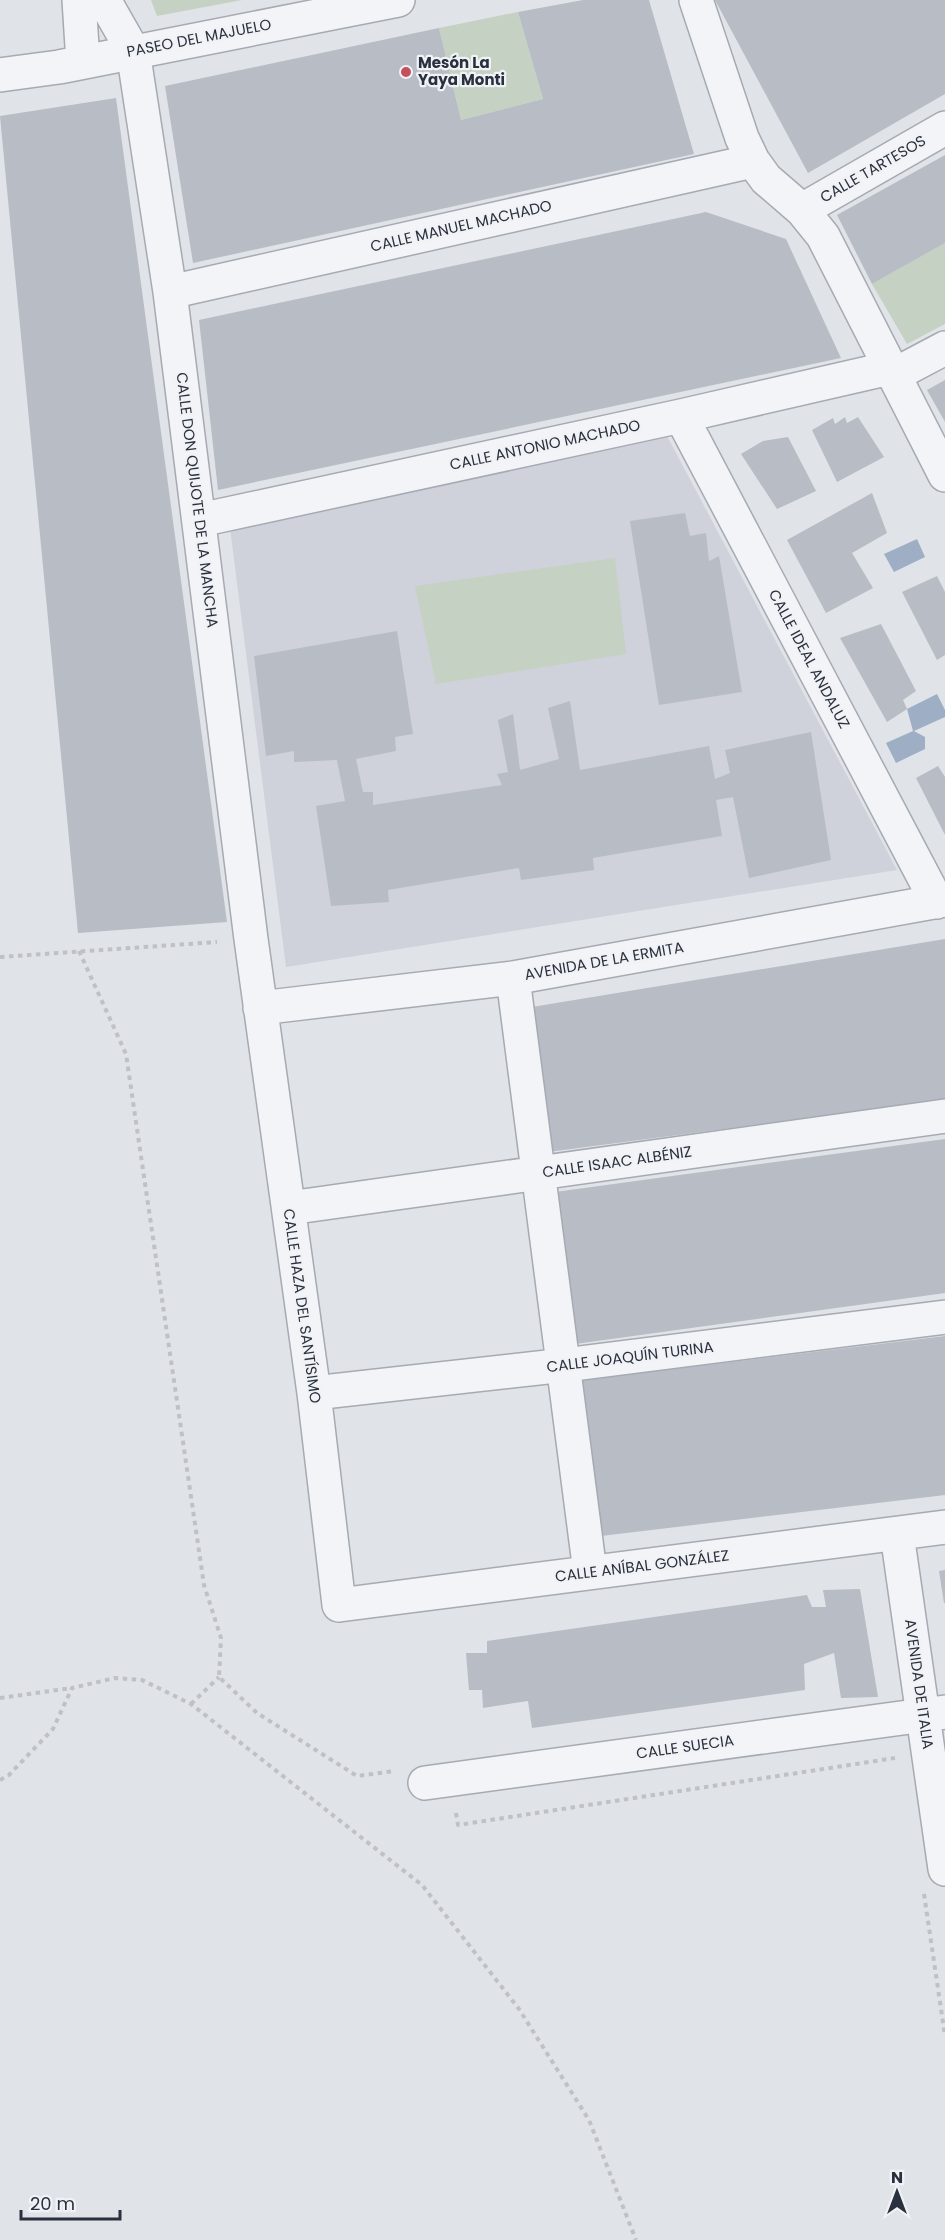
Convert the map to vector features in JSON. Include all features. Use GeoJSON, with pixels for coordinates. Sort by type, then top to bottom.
{"type":"FeatureCollection","features":[{"type":"Feature","properties":{"kind":"street"},"geometry":{"type":"LineString","coordinates":[[80,0],[83,62]]}},
{"type":"Feature","properties":{"kind":"street","name":"CALLE DON QUIJOTE DE LA MANCHA"},"geometry":{"type":"LineString","coordinates":[[104,0],[133,51],[170,292],[260,1008]]}},
{"type":"Feature","properties":{"kind":"street","name":"PASEO DEL MAJUELO"},"geometry":{"type":"LineString","coordinates":[[0,75],[83,62],[398,0]]}},
{"type":"Feature","properties":{"kind":"street"},"geometry":{"type":"LineString","coordinates":[[696,0],[742,138],[753,161],[766,179],[802,210],[823,237],[945,475]]}},
{"type":"Feature","properties":{"kind":"street","name":"CALLE TARTESOS"},"geometry":{"type":"LineString","coordinates":[[802,210],[945,128]]}},
{"type":"Feature","properties":{"kind":"street","name":"CALLE MANUEL MACHADO"},"geometry":{"type":"LineString","coordinates":[[170,292],[753,161]]}},
{"type":"Feature","properties":{"kind":"street","name":"CALLE ANTONIO MACHADO"},"geometry":{"type":"LineString","coordinates":[[200,519],[892,371],[945,348]]}},
{"type":"Feature","properties":{"kind":"street","name":"CALLE IDEAL ANDALUZ"},"geometry":{"type":"LineString","coordinates":[[681,416],[941,901]]}},
{"type":"Feature","properties":{"kind":"street","name":"AVENIDA DE LA ERMITA"},"geometry":{"type":"LineString","coordinates":[[260,1008],[513,978],[941,901]]}},
{"type":"Feature","properties":{"kind":"street"},"geometry":{"type":"LineString","coordinates":[[513,978],[565,1365],[590,1572]]}},
{"type":"Feature","properties":{"kind":"street","name":"CALLE HAZA DEL SANTÍSIMO"},"geometry":{"type":"LineString","coordinates":[[260,1008],[314,1394],[339,1605]]}},
{"type":"Feature","properties":{"kind":"street","name":"CALLE ISAAC ALBÉNIZ"},"geometry":{"type":"LineString","coordinates":[[289,1208],[945,1116]]}},
{"type":"Feature","properties":{"kind":"street","name":"CALLE JOAQUÍN TURINA"},"geometry":{"type":"LineString","coordinates":[[314,1394],[945,1317]]}},
{"type":"Feature","properties":{"kind":"street","name":"CALLE ANÍBAL GONZÁLEZ"},"geometry":{"type":"LineString","coordinates":[[339,1605],[945,1527]]}},
{"type":"Feature","properties":{"kind":"street","name":"AVENIDA DE ITALIA"},"geometry":{"type":"LineString","coordinates":[[897,1534],[934,1713],[945,1869]]}},
{"type":"Feature","properties":{"kind":"street","name":"CALLE SUECIA"},"geometry":{"type":"LineString","coordinates":[[425,1783],[934,1713]]}},
{"type":"Feature","properties":{"kind":"path"},"geometry":{"type":"LineString","coordinates":[[0,957],[251,939]]}},
{"type":"Feature","properties":{"kind":"path"},"geometry":{"type":"LineString","coordinates":[[79,951],[126,1054],[204,1585]]}},
{"type":"Feature","properties":{"kind":"path"},"geometry":{"type":"LineString","coordinates":[[191,1704],[219,1677]]}},
{"type":"Feature","properties":{"kind":"path"},"geometry":{"type":"LineString","coordinates":[[0,1698],[72,1688],[115,1678],[142,1680],[191,1704],[422,1885],[519,2009],[589,2120],[636,2240]]}},
{"type":"Feature","properties":{"kind":"path"},"geometry":{"type":"LineString","coordinates":[[0,1780],[9,1775],[53,1729],[72,1688]]}},
{"type":"Feature","properties":{"kind":"shaded area"},"geometry":{"type":"Polygon","coordinates":[[[666,434],[897,870],[286,967],[230,528],[666,434]]]}},
{"type":"Feature","properties":{"kind":"green space"},"geometry":{"type":"Polygon","coordinates":[[[151,0],[242,0],[157,16],[151,0]]]}},
{"type":"Feature","properties":{"kind":"green space"},"geometry":{"type":"Polygon","coordinates":[[[518,12],[543,99],[461,120],[439,28],[518,12]]]}},
{"type":"Feature","properties":{"kind":"green space"},"geometry":{"type":"Polygon","coordinates":[[[945,243],[945,324],[907,344],[872,284],[945,243]]]}},
{"type":"Feature","properties":{"kind":"green space"},"geometry":{"type":"Polygon","coordinates":[[[615,558],[626,654],[436,684],[415,586],[615,558]]]}},
{"type":"Feature","properties":{"kind":"water"},"geometry":{"type":"Polygon","coordinates":[[[917,539],[925,557],[894,572],[884,554],[917,539]]]}},
{"type":"Feature","properties":{"kind":"water"},"geometry":{"type":"Polygon","coordinates":[[[937,694],[945,710],[945,717],[914,731],[925,737],[925,749],[896,763],[886,743],[913,731],[907,709],[937,694]]]}},
{"type":"Feature","properties":{"kind":"building"},"geometry":{"type":"Polygon","coordinates":[[[583,0],[649,0],[694,154],[193,263],[165,86],[439,28],[461,120],[543,99],[518,12],[583,0]]]}},
{"type":"Feature","properties":{"kind":"building"},"geometry":{"type":"Polygon","coordinates":[[[715,0],[945,0],[945,94],[808,173],[715,0]]]}},
{"type":"Feature","properties":{"kind":"building"},"geometry":{"type":"Polygon","coordinates":[[[116,98],[227,922],[78,933],[0,116],[116,98]]]}},
{"type":"Feature","properties":{"kind":"building"},"geometry":{"type":"Polygon","coordinates":[[[945,155],[945,243],[872,284],[837,215],[945,155]]]}},
{"type":"Feature","properties":{"kind":"building"},"geometry":{"type":"Polygon","coordinates":[[[706,212],[786,239],[841,358],[218,490],[199,320],[706,212]]]}},
{"type":"Feature","properties":{"kind":"building"},"geometry":{"type":"Polygon","coordinates":[[[945,380],[945,422],[927,390],[945,380]]]}},
{"type":"Feature","properties":{"kind":"building"},"geometry":{"type":"Polygon","coordinates":[[[845,417],[847,423],[858,417],[884,457],[837,482],[812,430],[833,418],[835,424],[845,417]]]}},
{"type":"Feature","properties":{"kind":"building"},"geometry":{"type":"Polygon","coordinates":[[[788,437],[816,491],[777,509],[741,454],[763,441],[788,437]]]}},
{"type":"Feature","properties":{"kind":"building"},"geometry":{"type":"Polygon","coordinates":[[[872,493],[887,533],[852,553],[873,588],[826,613],[787,540],[872,493]]]}},
{"type":"Feature","properties":{"kind":"building"},"geometry":{"type":"Polygon","coordinates":[[[685,513],[690,536],[706,533],[709,561],[719,556],[742,692],[659,705],[630,521],[685,513]]]}},
{"type":"Feature","properties":{"kind":"building"},"geometry":{"type":"Polygon","coordinates":[[[937,576],[945,592],[945,655],[937,660],[902,592],[937,576]]]}},
{"type":"Feature","properties":{"kind":"building"},"geometry":{"type":"Polygon","coordinates":[[[881,624],[916,691],[903,700],[907,709],[887,722],[840,638],[881,624]]]}},
{"type":"Feature","properties":{"kind":"building"},"geometry":{"type":"Polygon","coordinates":[[[397,631],[413,734],[395,737],[396,751],[356,759],[363,792],[373,792],[373,805],[502,785],[497,774],[508,772],[498,720],[513,714],[520,770],[559,759],[548,708],[570,701],[580,770],[709,746],[715,779],[730,773],[725,750],[811,732],[831,860],[749,878],[733,797],[716,800],[722,836],[593,858],[594,870],[521,880],[519,868],[388,890],[389,902],[331,906],[316,806],[345,801],[337,760],[294,762],[294,751],[266,756],[254,656],[397,631]]]}},
{"type":"Feature","properties":{"kind":"building"},"geometry":{"type":"Polygon","coordinates":[[[938,766],[945,777],[945,835],[916,778],[938,766]]]}},
{"type":"Feature","properties":{"kind":"building"},"geometry":{"type":"Polygon","coordinates":[[[945,939],[945,1100],[548,1152],[532,1007],[945,939]]]}},
{"type":"Feature","properties":{"kind":"building"},"geometry":{"type":"Polygon","coordinates":[[[945,1139],[945,1293],[575,1344],[555,1192],[945,1139]]]}},
{"type":"Feature","properties":{"kind":"building"},"geometry":{"type":"Polygon","coordinates":[[[945,1336],[945,1495],[601,1536],[582,1380],[945,1336]]]}},
{"type":"Feature","properties":{"kind":"building"},"geometry":{"type":"Polygon","coordinates":[[[945,1570],[945,1603],[944,1603],[939,1571],[945,1570]]]}},
{"type":"Feature","properties":{"kind":"building"},"geometry":{"type":"Polygon","coordinates":[[[860,1589],[878,1697],[841,1698],[834,1653],[804,1664],[805,1690],[532,1728],[528,1701],[483,1708],[482,1690],[469,1690],[466,1653],[487,1653],[487,1641],[807,1595],[812,1607],[826,1607],[823,1590],[860,1589]]]}},
{"type":"Feature","properties":{"kind":"place","name":"Mesón La Yaya Monti"},"geometry":{"type":"Point","coordinates":[406,72]}}]}
